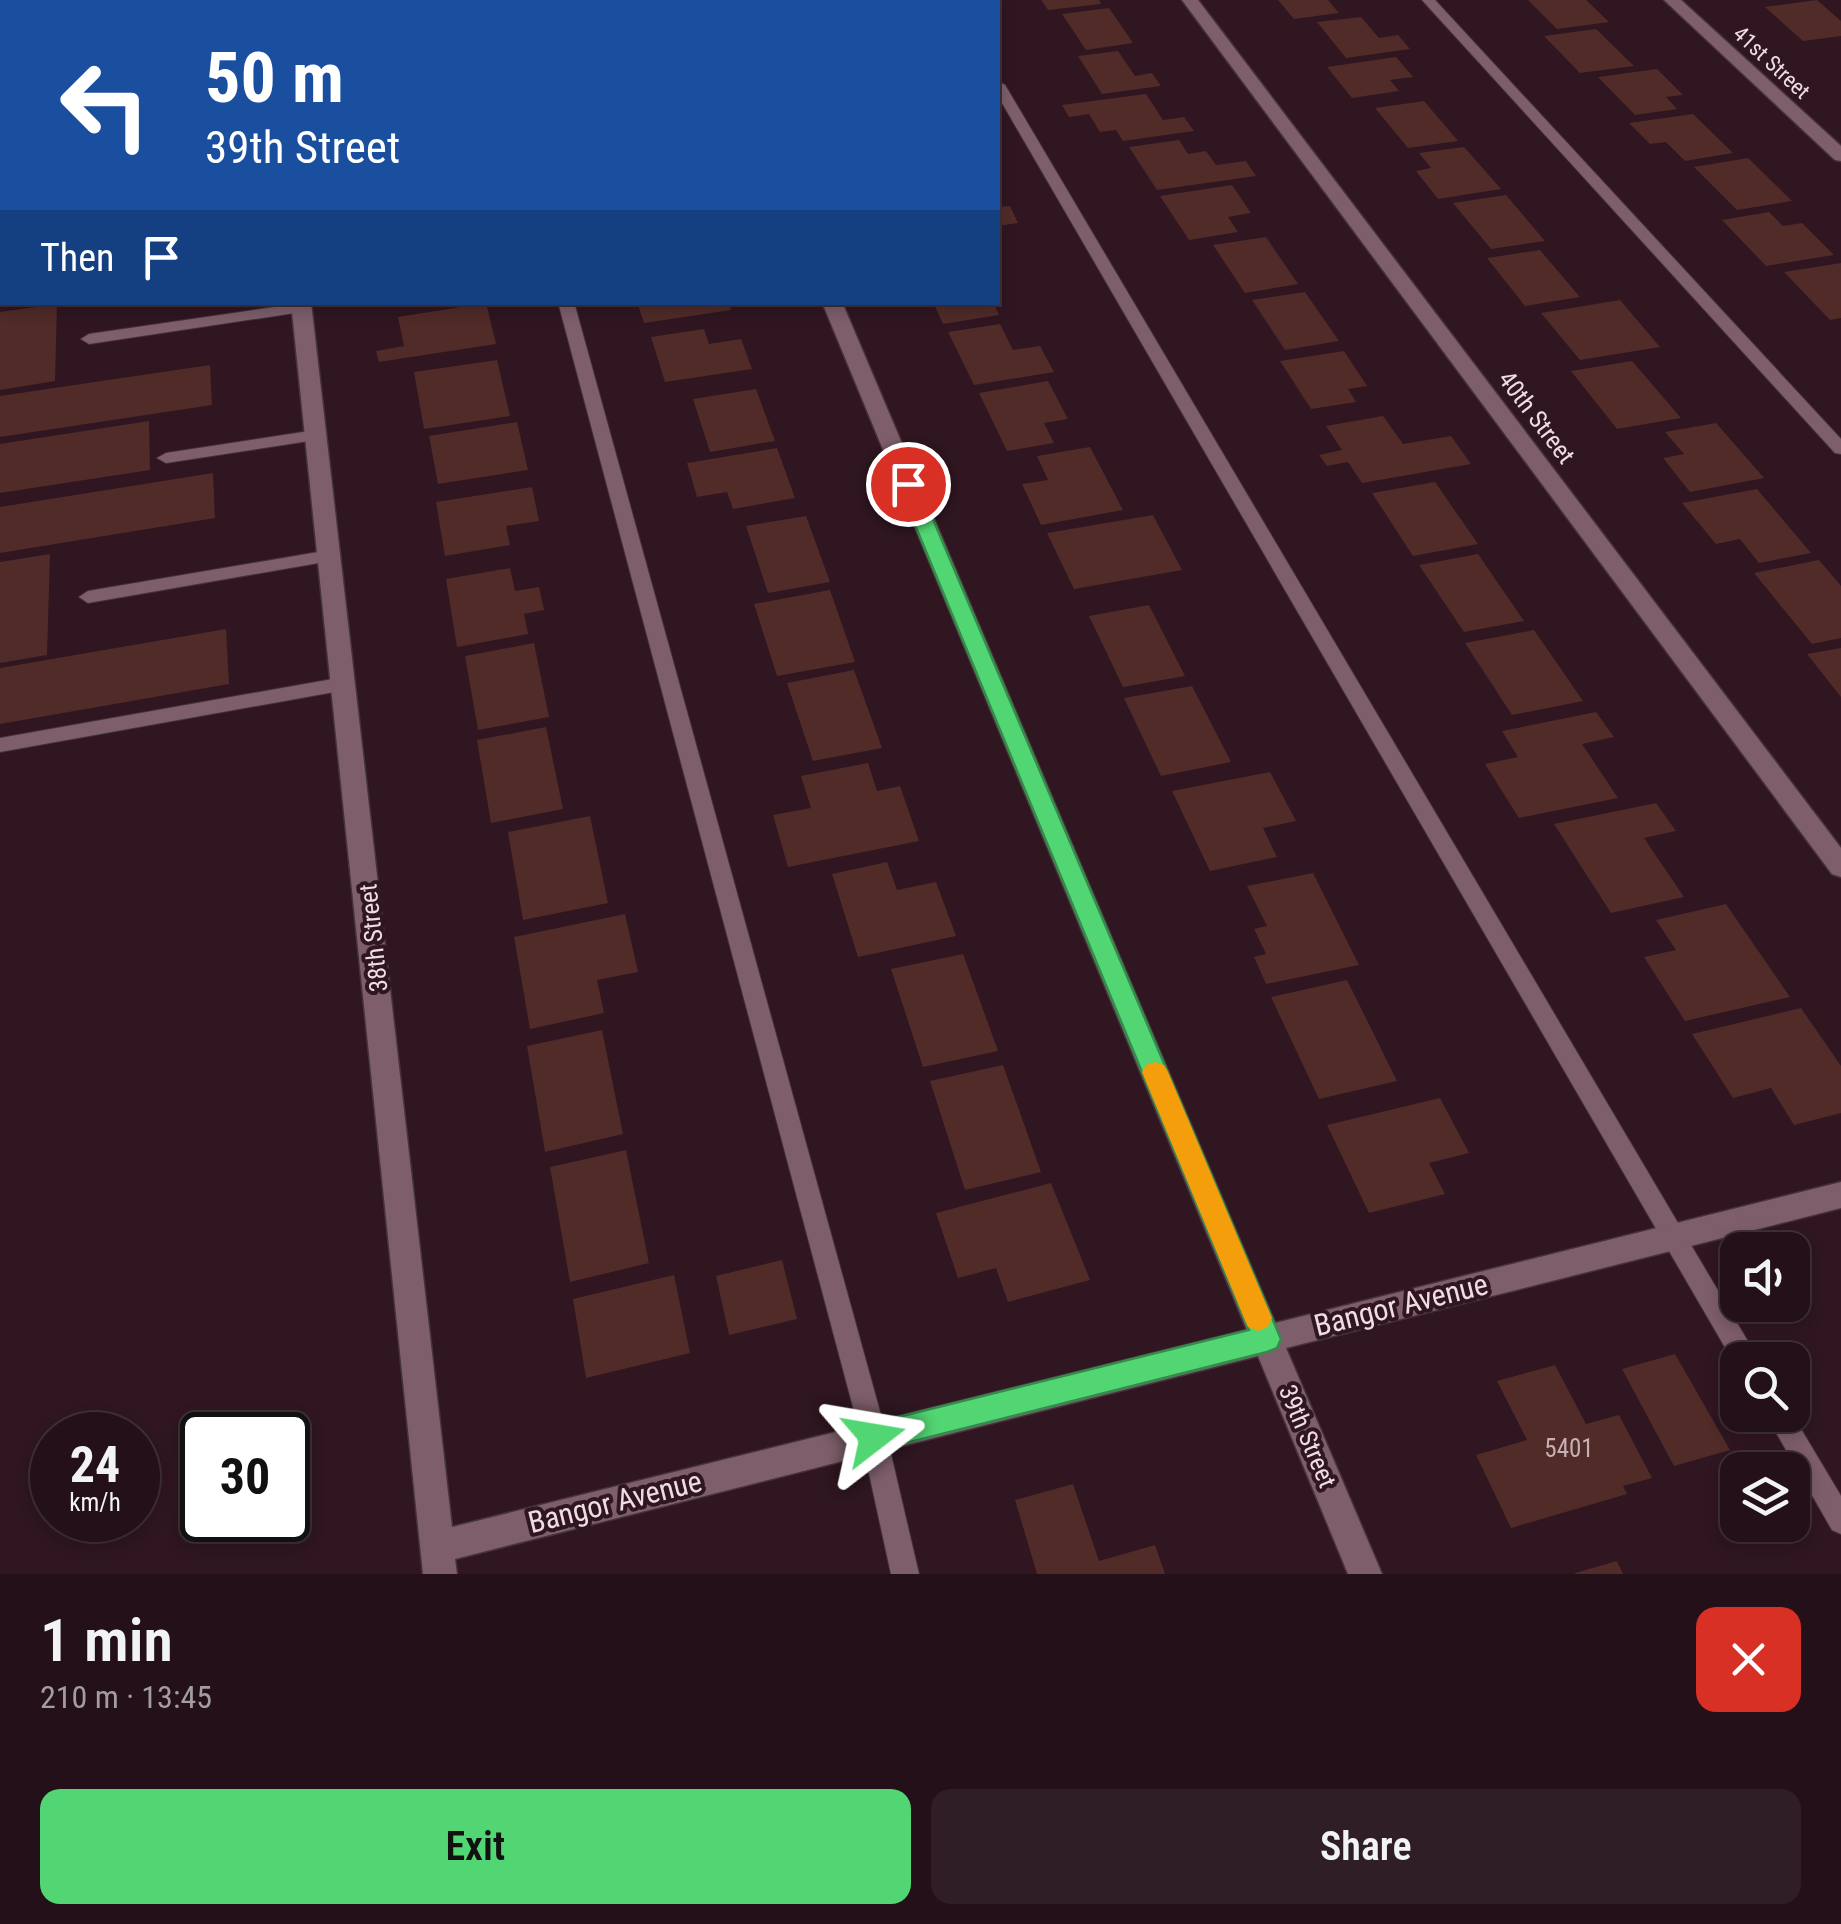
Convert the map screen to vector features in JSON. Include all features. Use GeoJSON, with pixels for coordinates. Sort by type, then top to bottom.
{"type":"FeatureCollection","features":[{"type":"Feature","properties":{"kind":"street","name":"40th Street"},"geometry":{"type":"LineString","coordinates":[[1190,0],[1841,867]]}},
{"type":"Feature","properties":{"kind":"street","name":"41st Street"},"geometry":{"type":"LineString","coordinates":[[1672,0],[1841,156]]}},
{"type":"Feature","properties":{"kind":"street","name":"38th Street"},"geometry":{"type":"LineString","coordinates":[[302,305],[438,1560]]}},
{"type":"Feature","properties":{"kind":"street","name":"39th Street"},"geometry":{"type":"LineString","coordinates":[[833,305],[1365,1574]]}},
{"type":"Feature","properties":{"kind":"street","name":"Bangor Avenue"},"geometry":{"type":"LineString","coordinates":[[438,1560],[874,1437],[1841,1195]]}},
{"type":"Feature","properties":{"kind":"lane"},"geometry":{"type":"LineString","coordinates":[[1428,0],[1841,449]]}},
{"type":"Feature","properties":{"kind":"lane"},"geometry":{"type":"LineString","coordinates":[[1000,88],[1735,1342]]}},
{"type":"Feature","properties":{"kind":"lane"},"geometry":{"type":"LineString","coordinates":[[89,339],[302,305]]}},
{"type":"Feature","properties":{"kind":"lane"},"geometry":{"type":"LineString","coordinates":[[567,305],[874,1437],[905,1574]]}},
{"type":"Feature","properties":{"kind":"lane"},"geometry":{"type":"LineString","coordinates":[[166,458],[316,435]]}},
{"type":"Feature","properties":{"kind":"lane"},"geometry":{"type":"LineString","coordinates":[[88,597],[330,556]]}},
{"type":"Feature","properties":{"kind":"lane"},"geometry":{"type":"LineString","coordinates":[[0,745],[344,684]]}},
{"type":"Feature","properties":{"kind":"lane"},"geometry":{"type":"LineString","coordinates":[[1789,1432],[1841,1521]]}},
{"type":"Feature","properties":{"kind":"building"},"geometry":{"type":"Polygon","coordinates":[[[1041,0],[1099,0],[1101,4],[1048,10],[1041,0]]]}},
{"type":"Feature","properties":{"kind":"building"},"geometry":{"type":"Polygon","coordinates":[[[1278,0],[1328,0],[1339,13],[1294,19],[1278,0]]]}},
{"type":"Feature","properties":{"kind":"building"},"geometry":{"type":"Polygon","coordinates":[[[1528,0],[1586,0],[1609,22],[1557,29],[1528,0]]]}},
{"type":"Feature","properties":{"kind":"building"},"geometry":{"type":"Polygon","coordinates":[[[1817,0],[1841,21],[1841,36],[1803,41],[1765,7],[1817,0]]]}},
{"type":"Feature","properties":{"kind":"building"},"geometry":{"type":"Polygon","coordinates":[[[1109,8],[1133,43],[1086,50],[1062,14],[1109,8]]]}},
{"type":"Feature","properties":{"kind":"building"},"geometry":{"type":"Polygon","coordinates":[[[1361,17],[1379,38],[1398,35],[1410,49],[1346,58],[1317,22],[1361,17]]]}},
{"type":"Feature","properties":{"kind":"building"},"geometry":{"type":"Polygon","coordinates":[[[1596,29],[1634,66],[1580,73],[1544,36],[1596,29]]]}},
{"type":"Feature","properties":{"kind":"building"},"geometry":{"type":"Polygon","coordinates":[[[1118,51],[1135,76],[1152,73],[1161,86],[1102,94],[1078,56],[1118,51]]]}},
{"type":"Feature","properties":{"kind":"building"},"geometry":{"type":"Polygon","coordinates":[[[1396,57],[1413,77],[1390,80],[1399,91],[1352,98],[1327,67],[1396,57]]]}},
{"type":"Feature","properties":{"kind":"building"},"geometry":{"type":"Polygon","coordinates":[[[1657,69],[1683,95],[1666,97],[1677,109],[1635,115],[1598,77],[1657,69]]]}},
{"type":"Feature","properties":{"kind":"building"},"geometry":{"type":"Polygon","coordinates":[[[1146,94],[1163,120],[1184,117],[1194,131],[1123,141],[1116,130],[1100,132],[1089,114],[1069,117],[1062,105],[1146,94]]]}},
{"type":"Feature","properties":{"kind":"building"},"geometry":{"type":"Polygon","coordinates":[[[1424,101],[1458,141],[1408,148],[1375,108],[1424,101]]]}},
{"type":"Feature","properties":{"kind":"building"},"geometry":{"type":"Polygon","coordinates":[[[1693,114],[1733,153],[1685,161],[1666,142],[1650,144],[1629,123],[1693,114]]]}},
{"type":"Feature","properties":{"kind":"building"},"geometry":{"type":"Polygon","coordinates":[[[1179,140],[1188,154],[1206,151],[1216,165],[1246,161],[1256,176],[1157,190],[1129,147],[1179,140]]]}},
{"type":"Feature","properties":{"kind":"building"},"geometry":{"type":"Polygon","coordinates":[[[1464,147],[1501,189],[1438,199],[1416,171],[1431,168],[1419,153],[1464,147]]]}},
{"type":"Feature","properties":{"kind":"building"},"geometry":{"type":"Polygon","coordinates":[[[1748,158],[1792,201],[1737,210],[1694,167],[1748,158]]]}},
{"type":"Feature","properties":{"kind":"building"},"geometry":{"type":"Polygon","coordinates":[[[1232,185],[1251,213],[1228,217],[1238,232],[1189,240],[1160,196],[1232,185]]]}},
{"type":"Feature","properties":{"kind":"building"},"geometry":{"type":"Polygon","coordinates":[[[1506,195],[1545,241],[1491,249],[1453,203],[1506,195]]]}},
{"type":"Feature","properties":{"kind":"building"},"geometry":{"type":"Polygon","coordinates":[[[1010,206],[1018,223],[1000,226],[1000,207],[1010,206]]]}},
{"type":"Feature","properties":{"kind":"building"},"geometry":{"type":"Polygon","coordinates":[[[1769,212],[1783,226],[1802,223],[1834,255],[1766,266],[1722,220],[1769,212]]]}},
{"type":"Feature","properties":{"kind":"building"},"geometry":{"type":"Polygon","coordinates":[[[1266,237],[1298,284],[1245,293],[1213,245],[1266,237]]]}},
{"type":"Feature","properties":{"kind":"building"},"geometry":{"type":"Polygon","coordinates":[[[1540,250],[1580,297],[1525,306],[1487,258],[1540,250]]]}},
{"type":"Feature","properties":{"kind":"building"},"geometry":{"type":"Polygon","coordinates":[[[1841,263],[1841,318],[1830,320],[1784,272],[1841,263]]]}},
{"type":"Feature","properties":{"kind":"building"},"geometry":{"type":"Polygon","coordinates":[[[1305,292],[1339,341],[1285,350],[1252,300],[1305,292]]]}},
{"type":"Feature","properties":{"kind":"building"},"geometry":{"type":"Polygon","coordinates":[[[1620,300],[1660,347],[1580,360],[1541,313],[1620,300]]]}},
{"type":"Feature","properties":{"kind":"building"},"geometry":{"type":"Polygon","coordinates":[[[57,305],[55,381],[0,390],[0,312],[57,305]]]}},
{"type":"Feature","properties":{"kind":"building"},"geometry":{"type":"Polygon","coordinates":[[[486,305],[496,344],[379,362],[376,351],[404,346],[398,317],[486,305]]]}},
{"type":"Feature","properties":{"kind":"building"},"geometry":{"type":"Polygon","coordinates":[[[638,305],[729,305],[731,310],[644,323],[638,305]]]}},
{"type":"Feature","properties":{"kind":"building"},"geometry":{"type":"Polygon","coordinates":[[[934,305],[994,305],[999,315],[943,324],[934,305]]]}},
{"type":"Feature","properties":{"kind":"building"},"geometry":{"type":"Polygon","coordinates":[[[1000,324],[1013,350],[1040,346],[1054,372],[974,385],[948,332],[1000,324]]]}},
{"type":"Feature","properties":{"kind":"building"},"geometry":{"type":"Polygon","coordinates":[[[704,329],[709,344],[741,339],[752,369],[665,382],[651,337],[704,329]]]}},
{"type":"Feature","properties":{"kind":"building"},"geometry":{"type":"Polygon","coordinates":[[[1344,351],[1367,386],[1348,389],[1356,402],[1311,409],[1280,361],[1344,351]]]}},
{"type":"Feature","properties":{"kind":"building"},"geometry":{"type":"Polygon","coordinates":[[[497,360],[510,416],[424,429],[414,372],[497,360]]]}},
{"type":"Feature","properties":{"kind":"building"},"geometry":{"type":"Polygon","coordinates":[[[1632,361],[1681,418],[1617,429],[1571,371],[1632,361]]]}},
{"type":"Feature","properties":{"kind":"building"},"geometry":{"type":"Polygon","coordinates":[[[210,365],[212,405],[0,437],[0,396],[210,365]]]}},
{"type":"Feature","properties":{"kind":"building"},"geometry":{"type":"Polygon","coordinates":[[[1048,381],[1068,419],[1044,423],[1054,443],[1007,451],[979,393],[1048,381]]]}},
{"type":"Feature","properties":{"kind":"building"},"geometry":{"type":"Polygon","coordinates":[[[756,389],[775,441],[710,452],[693,399],[756,389]]]}},
{"type":"Feature","properties":{"kind":"building"},"geometry":{"type":"Polygon","coordinates":[[[1383,416],[1403,444],[1451,436],[1471,464],[1362,483],[1348,462],[1327,466],[1319,455],[1342,450],[1326,426],[1383,416]]]}},
{"type":"Feature","properties":{"kind":"building"},"geometry":{"type":"Polygon","coordinates":[[[149,421],[150,470],[0,493],[0,444],[149,421]]]}},
{"type":"Feature","properties":{"kind":"building"},"geometry":{"type":"Polygon","coordinates":[[[517,422],[528,470],[438,484],[429,436],[517,422]]]}},
{"type":"Feature","properties":{"kind":"building"},"geometry":{"type":"Polygon","coordinates":[[[1716,423],[1764,478],[1690,492],[1663,458],[1684,454],[1665,432],[1716,423]]]}},
{"type":"Feature","properties":{"kind":"building"},"geometry":{"type":"Polygon","coordinates":[[[1090,447],[1123,510],[1041,525],[1022,484],[1048,480],[1037,456],[1090,447]]]}},
{"type":"Feature","properties":{"kind":"building"},"geometry":{"type":"Polygon","coordinates":[[[777,448],[795,498],[733,509],[727,492],[697,497],[687,463],[777,448]]]}},
{"type":"Feature","properties":{"kind":"building"},"geometry":{"type":"Polygon","coordinates":[[[213,473],[215,518],[0,553],[0,507],[213,473]]]}},
{"type":"Feature","properties":{"kind":"building"},"geometry":{"type":"Polygon","coordinates":[[[1435,482],[1478,544],[1413,556],[1372,493],[1435,482]]]}},
{"type":"Feature","properties":{"kind":"building"},"geometry":{"type":"Polygon","coordinates":[[[532,487],[539,521],[506,526],[510,545],[445,556],[436,502],[532,487]]]}},
{"type":"Feature","properties":{"kind":"building"},"geometry":{"type":"Polygon","coordinates":[[[1757,489],[1811,553],[1759,563],[1740,539],[1716,544],[1682,503],[1757,489]]]}},
{"type":"Feature","properties":{"kind":"building"},"geometry":{"type":"Polygon","coordinates":[[[1153,515],[1182,570],[1074,589],[1047,533],[1153,515]]]}},
{"type":"Feature","properties":{"kind":"building"},"geometry":{"type":"Polygon","coordinates":[[[806,516],[830,582],[768,593],[746,526],[806,516]]]}},
{"type":"Feature","properties":{"kind":"building"},"geometry":{"type":"Polygon","coordinates":[[[50,554],[47,655],[0,663],[0,562],[50,554]]]}},
{"type":"Feature","properties":{"kind":"building"},"geometry":{"type":"Polygon","coordinates":[[[1478,554],[1524,621],[1464,632],[1419,565],[1478,554]]]}},
{"type":"Feature","properties":{"kind":"building"},"geometry":{"type":"Polygon","coordinates":[[[1819,560],[1841,586],[1841,638],[1812,644],[1754,573],[1819,560]]]}},
{"type":"Feature","properties":{"kind":"building"},"geometry":{"type":"Polygon","coordinates":[[[510,568],[515,591],[539,587],[544,610],[524,614],[528,634],[457,647],[446,579],[510,568]]]}},
{"type":"Feature","properties":{"kind":"building"},"geometry":{"type":"Polygon","coordinates":[[[830,590],[855,662],[777,676],[754,604],[830,590]]]}},
{"type":"Feature","properties":{"kind":"building"},"geometry":{"type":"Polygon","coordinates":[[[1149,605],[1185,676],[1123,687],[1089,616],[1149,605]]]}},
{"type":"Feature","properties":{"kind":"building"},"geometry":{"type":"Polygon","coordinates":[[[226,629],[229,684],[0,724],[0,668],[226,629]]]}},
{"type":"Feature","properties":{"kind":"building"},"geometry":{"type":"Polygon","coordinates":[[[1534,630],[1583,701],[1512,715],[1465,643],[1534,630]]]}},
{"type":"Feature","properties":{"kind":"building"},"geometry":{"type":"Polygon","coordinates":[[[534,643],[549,717],[478,730],[465,656],[534,643]]]}},
{"type":"Feature","properties":{"kind":"building"},"geometry":{"type":"Polygon","coordinates":[[[1841,648],[1841,697],[1807,654],[1841,648]]]}},
{"type":"Feature","properties":{"kind":"building"},"geometry":{"type":"Polygon","coordinates":[[[854,670],[882,748],[813,761],[787,683],[854,670]]]}},
{"type":"Feature","properties":{"kind":"building"},"geometry":{"type":"Polygon","coordinates":[[[1192,686],[1231,762],[1161,776],[1124,698],[1192,686]]]}},
{"type":"Feature","properties":{"kind":"building"},"geometry":{"type":"Polygon","coordinates":[[[1596,712],[1614,737],[1582,744],[1618,798],[1519,818],[1485,764],[1518,757],[1502,731],[1596,712]]]}},
{"type":"Feature","properties":{"kind":"building"},"geometry":{"type":"Polygon","coordinates":[[[546,727],[563,809],[491,823],[477,740],[546,727]]]}},
{"type":"Feature","properties":{"kind":"building"},"geometry":{"type":"Polygon","coordinates":[[[868,763],[877,791],[900,786],[919,841],[788,867],[773,815],[811,808],[801,776],[868,763]]]}},
{"type":"Feature","properties":{"kind":"building"},"geometry":{"type":"Polygon","coordinates":[[[1270,772],[1296,821],[1263,828],[1277,857],[1210,871],[1172,791],[1270,772]]]}},
{"type":"Feature","properties":{"kind":"building"},"geometry":{"type":"Polygon","coordinates":[[[1656,803],[1676,831],[1644,838],[1684,897],[1611,913],[1554,824],[1656,803]]]}},
{"type":"Feature","properties":{"kind":"building"},"geometry":{"type":"Polygon","coordinates":[[[590,816],[608,903],[523,920],[508,832],[590,816]]]}},
{"type":"Feature","properties":{"kind":"building"},"geometry":{"type":"Polygon","coordinates":[[[887,862],[897,890],[936,882],[956,936],[858,957],[832,874],[887,862]]]}},
{"type":"Feature","properties":{"kind":"building"},"geometry":{"type":"Polygon","coordinates":[[[1313,873],[1359,965],[1266,984],[1254,957],[1266,954],[1254,929],[1267,926],[1247,886],[1313,873]]]}},
{"type":"Feature","properties":{"kind":"building"},"geometry":{"type":"Polygon","coordinates":[[[1726,904],[1790,997],[1685,1021],[1644,957],[1676,950],[1656,920],[1726,904]]]}},
{"type":"Feature","properties":{"kind":"building"},"geometry":{"type":"Polygon","coordinates":[[[625,914],[638,972],[597,980],[604,1013],[530,1029],[514,937],[625,914]]]}},
{"type":"Feature","properties":{"kind":"building"},"geometry":{"type":"Polygon","coordinates":[[[963,954],[998,1051],[923,1067],[891,969],[963,954]]]}},
{"type":"Feature","properties":{"kind":"building"},"geometry":{"type":"Polygon","coordinates":[[[1347,980],[1397,1081],[1319,1099],[1271,997],[1347,980]]]}},
{"type":"Feature","properties":{"kind":"building"},"geometry":{"type":"Polygon","coordinates":[[[1801,1008],[1841,1066],[1841,1113],[1794,1125],[1771,1088],[1733,1098],[1692,1034],[1801,1008]]]}},
{"type":"Feature","properties":{"kind":"building"},"geometry":{"type":"Polygon","coordinates":[[[602,1030],[623,1134],[545,1152],[527,1046],[602,1030]]]}},
{"type":"Feature","properties":{"kind":"building"},"geometry":{"type":"Polygon","coordinates":[[[1003,1065],[1041,1172],[965,1190],[930,1081],[1003,1065]]]}},
{"type":"Feature","properties":{"kind":"building"},"geometry":{"type":"Polygon","coordinates":[[[1440,1098],[1469,1153],[1429,1163],[1445,1194],[1369,1213],[1327,1125],[1440,1098]]]}},
{"type":"Feature","properties":{"kind":"building"},"geometry":{"type":"Polygon","coordinates":[[[626,1150],[649,1263],[570,1282],[550,1167],[626,1150]]]}},
{"type":"Feature","properties":{"kind":"building"},"geometry":{"type":"Polygon","coordinates":[[[1051,1183],[1090,1280],[1008,1302],[996,1268],[958,1278],[936,1213],[1051,1183]]]}},
{"type":"Feature","properties":{"kind":"building"},"geometry":{"type":"Polygon","coordinates":[[[782,1260],[797,1319],[729,1335],[716,1276],[782,1260]]]}},
{"type":"Feature","properties":{"kind":"building"},"geometry":{"type":"Polygon","coordinates":[[[674,1275],[690,1353],[586,1378],[573,1299],[674,1275]]]}},
{"type":"Feature","properties":{"kind":"building"},"geometry":{"type":"Polygon","coordinates":[[[1675,1354],[1730,1450],[1674,1466],[1622,1369],[1675,1354]]]}},
{"type":"Feature","properties":{"kind":"building"},"geometry":{"type":"Polygon","coordinates":[[[1555,1365],[1586,1424],[1619,1415],[1652,1478],[1623,1486],[1627,1494],[1511,1528],[1476,1455],[1527,1440],[1497,1381],[1555,1365]]]}},
{"type":"Feature","properties":{"kind":"building"},"geometry":{"type":"Polygon","coordinates":[[[1073,1484],[1099,1561],[1155,1545],[1165,1574],[1037,1574],[1015,1500],[1073,1484]]]}},
{"type":"Feature","properties":{"kind":"building"},"geometry":{"type":"Polygon","coordinates":[[[1617,1561],[1623,1574],[1575,1574],[1575,1573],[1617,1561]]]}},
{"type":"Feature","properties":{"kind":"slow traffic"},"geometry":{"type":"LineString","coordinates":[[1155,1072],[1258,1318]]}},
{"type":"Feature","properties":{"kind":"route"},"geometry":{"type":"LineString","coordinates":[[874,1437],[1267,1339],[908,484]]}}]}
